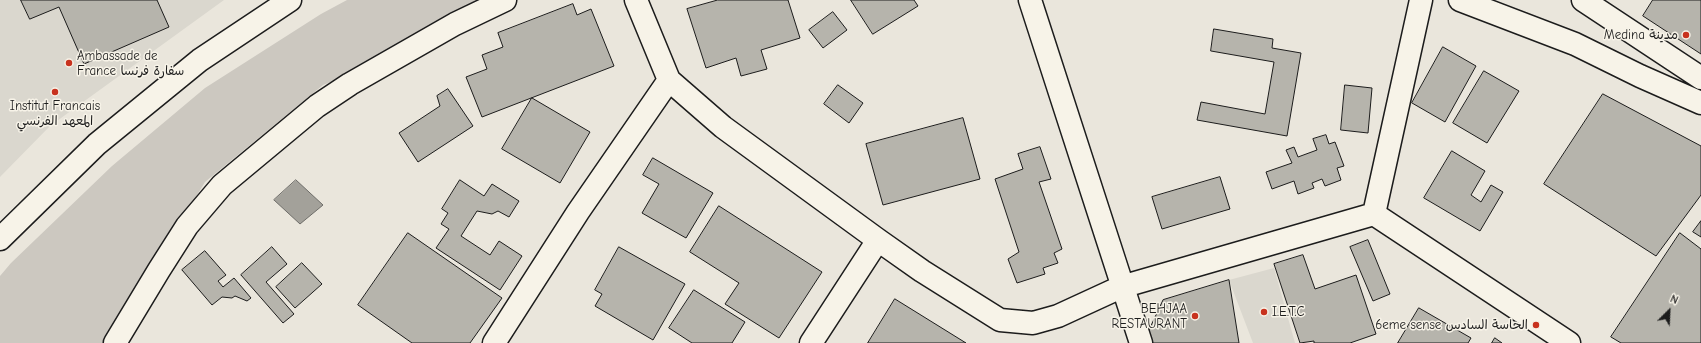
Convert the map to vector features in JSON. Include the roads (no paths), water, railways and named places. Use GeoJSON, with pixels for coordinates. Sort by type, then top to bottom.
{"type":"FeatureCollection","features":[{"type":"Feature","properties":{"kind":"street"},"geometry":{"type":"LineString","coordinates":[[0,239],[97,144],[200,60],[290,0]]}},
{"type":"Feature","properties":{"kind":"street"},"geometry":{"type":"LineString","coordinates":[[115,343],[187,226],[222,185],[317,106],[350,84],[455,24],[505,0]]}},
{"type":"Feature","properties":{"kind":"street"},"geometry":{"type":"LineString","coordinates":[[636,0],[670,80],[723,127],[922,271],[1000,320],[1033,323],[1058,316],[1122,286],[1374,214],[1569,343]]}},
{"type":"Feature","properties":{"kind":"street"},"geometry":{"type":"LineString","coordinates":[[1030,0],[1140,343]]}},
{"type":"Feature","properties":{"kind":"street"},"geometry":{"type":"LineString","coordinates":[[1374,214],[1421,0]]}},
{"type":"Feature","properties":{"kind":"street"},"geometry":{"type":"LineString","coordinates":[[1460,0],[1575,44],[1640,76],[1701,103]]}},
{"type":"Feature","properties":{"kind":"street"},"geometry":{"type":"LineString","coordinates":[[1583,0],[1701,78]]}},
{"type":"Feature","properties":{"kind":"street"},"geometry":{"type":"LineString","coordinates":[[494,343],[578,212],[670,80]]}},
{"type":"Feature","properties":{"kind":"street"},"geometry":{"type":"LineString","coordinates":[[811,343],[878,240]]}},
{"type":"Feature","properties":{"kind":"place","name":"Medina مدينة"},"geometry":{"type":"Point","coordinates":[1686,35]}},
{"type":"Feature","properties":{"kind":"place","name":"Ambassade de France سفارة فرنسا"},"geometry":{"type":"Point","coordinates":[69,63]}},
{"type":"Feature","properties":{"kind":"place","name":"Institut Francais المعهد الفرنسي"},"geometry":{"type":"Point","coordinates":[55,92]}},
{"type":"Feature","properties":{"kind":"place","name":"I.E.T.C"},"geometry":{"type":"Point","coordinates":[1264,312]}},
{"type":"Feature","properties":{"kind":"place","name":"BEHJAA RESTAURANT"},"geometry":{"type":"Point","coordinates":[1195,316]}},
{"type":"Feature","properties":{"kind":"place","name":"6eme sense الحاسة السادس"},"geometry":{"type":"Point","coordinates":[1536,325]}}]}
